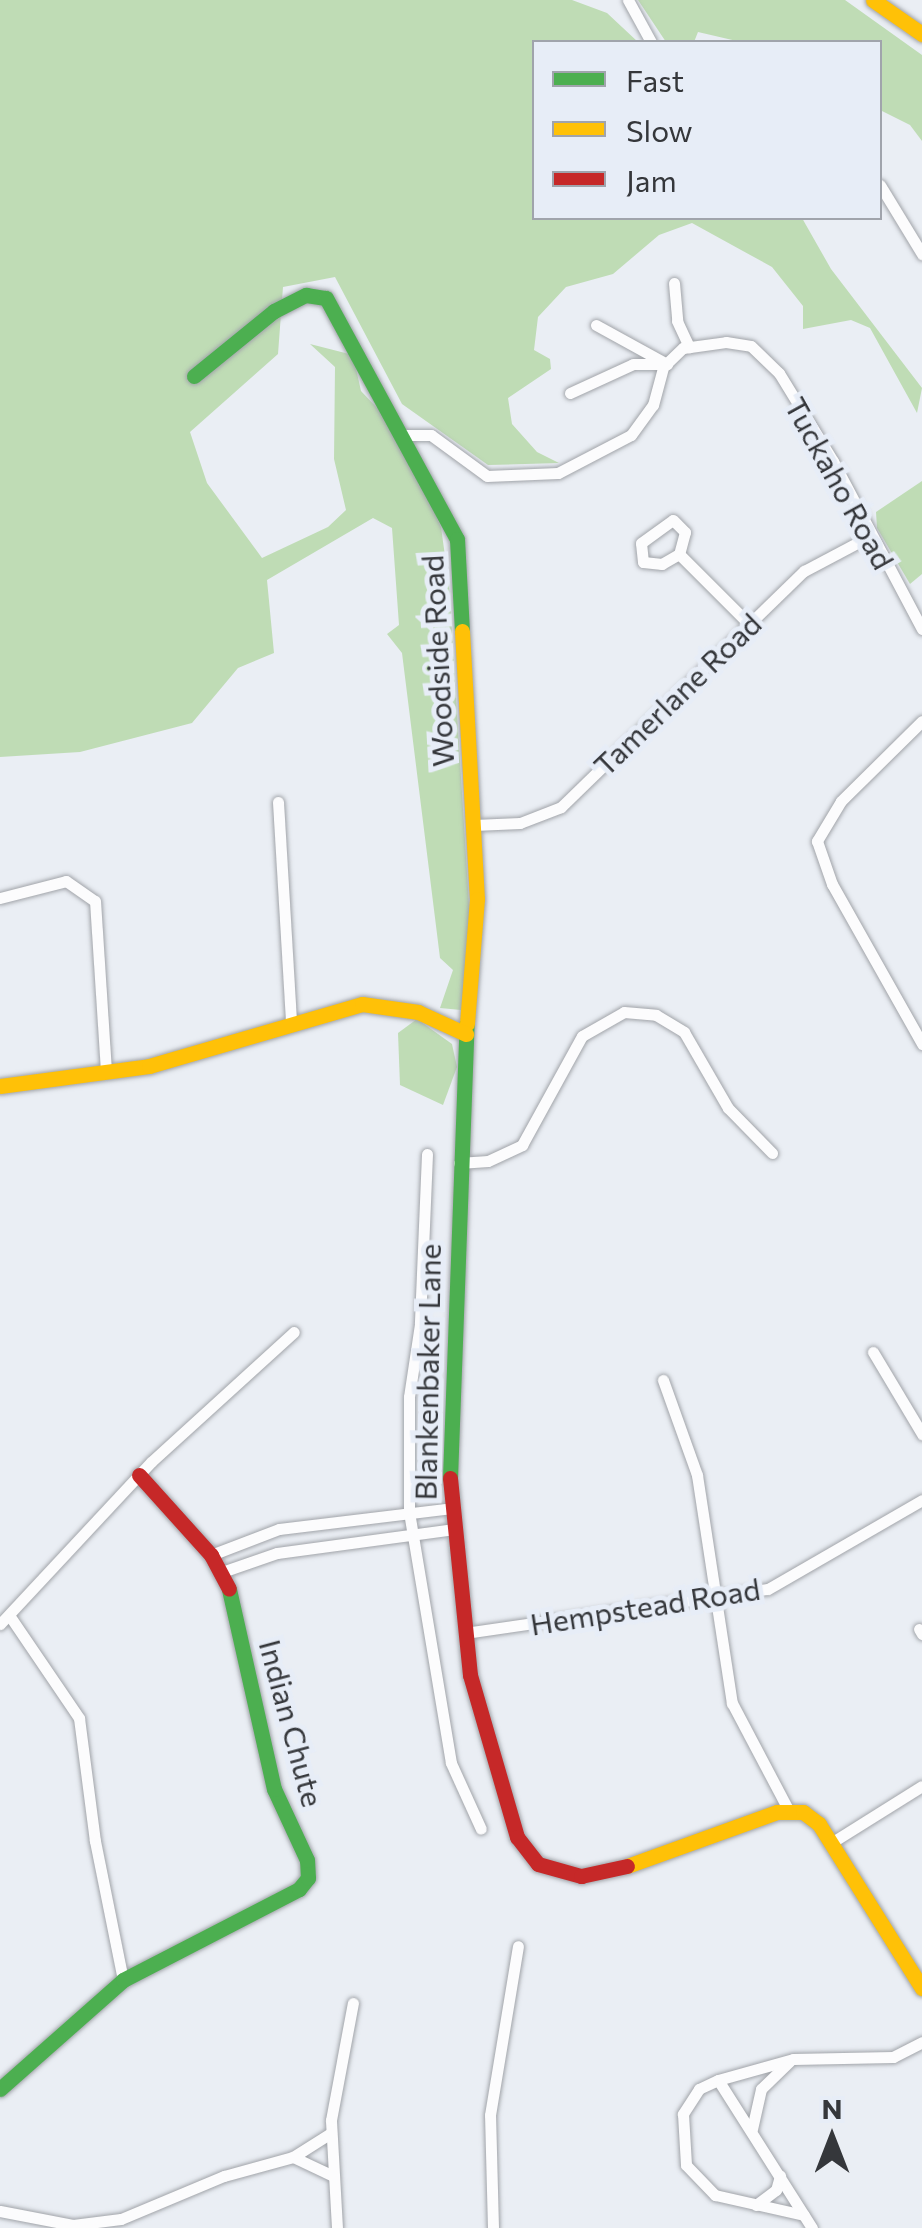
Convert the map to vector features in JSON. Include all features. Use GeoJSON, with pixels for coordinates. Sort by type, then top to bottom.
{"type":"FeatureCollection","features":[{"type":"Feature","properties":{"kind":"main road"},"geometry":{"type":"LineString","coordinates":[[872,0],[922,34]]}},
{"type":"Feature","properties":{"kind":"main road","name":"Woodside Road"},"geometry":{"type":"LineString","coordinates":[[194,376],[274,311],[318,294],[337,311],[459,548],[476,931],[466,1034]]}},
{"type":"Feature","properties":{"kind":"main road"},"geometry":{"type":"LineString","coordinates":[[0,1086],[106,1073],[291,1024],[385,1004],[466,1034]]}},
{"type":"Feature","properties":{"kind":"main road","name":"Blankenbaker Lane"},"geometry":{"type":"LineString","coordinates":[[466,1034],[448,1429],[452,1508],[475,1695],[510,1820],[525,1850],[549,1870],[581,1876],[626,1868],[788,1810]]}},
{"type":"Feature","properties":{"kind":"main road","name":"Indian Chute"},"geometry":{"type":"LineString","coordinates":[[0,2089],[124,1980],[299,1889],[308,1878],[307,1860],[274,1789],[222,1572],[212,1555],[139,1475]]}},
{"type":"Feature","properties":{"kind":"main road"},"geometry":{"type":"LineString","coordinates":[[788,1810],[810,1816],[922,1988]]}},
{"type":"Feature","properties":{"kind":"street"},"geometry":{"type":"LineString","coordinates":[[628,0],[650,40]]}},
{"type":"Feature","properties":{"kind":"street"},"geometry":{"type":"LineString","coordinates":[[882,189],[922,254]]}},
{"type":"Feature","properties":{"kind":"street"},"geometry":{"type":"LineString","coordinates":[[570,393],[633,364],[666,364],[689,347],[677,320],[674,283]]}},
{"type":"Feature","properties":{"kind":"street"},"geometry":{"type":"LineString","coordinates":[[596,324],[666,364]]}},
{"type":"Feature","properties":{"kind":"street","name":"Tuckaho Road"},"geometry":{"type":"LineString","coordinates":[[689,347],[751,346],[780,373],[922,629]]}},
{"type":"Feature","properties":{"kind":"street"},"geometry":{"type":"LineString","coordinates":[[404,435],[431,435],[488,476],[558,473],[631,435],[654,405],[666,364]]}},
{"type":"Feature","properties":{"kind":"street"},"geometry":{"type":"LineString","coordinates":[[674,520],[685,532],[679,554],[648,564],[639,548],[674,520]]}},
{"type":"Feature","properties":{"kind":"street","name":"Tamerlane Road"},"geometry":{"type":"LineString","coordinates":[[474,825],[532,820],[561,806],[804,570],[870,536]]}},
{"type":"Feature","properties":{"kind":"street"},"geometry":{"type":"LineString","coordinates":[[679,554],[749,624]]}},
{"type":"Feature","properties":{"kind":"street"},"geometry":{"type":"LineString","coordinates":[[922,721],[841,801],[817,841],[832,884],[922,1044]]}},
{"type":"Feature","properties":{"kind":"street"},"geometry":{"type":"LineString","coordinates":[[278,802],[291,1024]]}},
{"type":"Feature","properties":{"kind":"street"},"geometry":{"type":"LineString","coordinates":[[0,898],[66,880],[96,901],[106,1073]]}},
{"type":"Feature","properties":{"kind":"street"},"geometry":{"type":"LineString","coordinates":[[459,1163],[488,1161],[522,1145],[582,1036],[624,1012],[656,1014],[684,1032],[728,1108],[772,1152]]}},
{"type":"Feature","properties":{"kind":"street"},"geometry":{"type":"LineString","coordinates":[[427,1154],[420,1324],[409,1397],[409,1512],[451,1762],[481,1829]]}},
{"type":"Feature","properties":{"kind":"street"},"geometry":{"type":"LineString","coordinates":[[124,1980],[94,1840],[79,1718],[4,1620],[139,1475],[294,1332]]}},
{"type":"Feature","properties":{"kind":"street"},"geometry":{"type":"LineString","coordinates":[[873,1352],[922,1434]]}},
{"type":"Feature","properties":{"kind":"street"},"geometry":{"type":"LineString","coordinates":[[663,1380],[697,1475],[737,1722],[788,1810]]}},
{"type":"Feature","properties":{"kind":"street","name":"Hempstead Road"},"geometry":{"type":"LineString","coordinates":[[466,1633],[718,1598],[779,1585],[922,1500]]}},
{"type":"Feature","properties":{"kind":"street"},"geometry":{"type":"LineString","coordinates":[[212,1555],[258,1534],[452,1508]]}},
{"type":"Feature","properties":{"kind":"street"},"geometry":{"type":"LineString","coordinates":[[310,1525],[313,1548]]}},
{"type":"Feature","properties":{"kind":"street"},"geometry":{"type":"LineString","coordinates":[[222,1572],[313,1548],[454,1530]]}},
{"type":"Feature","properties":{"kind":"street"},"geometry":{"type":"LineString","coordinates":[[830,1843],[922,1786]]}},
{"type":"Feature","properties":{"kind":"street"},"geometry":{"type":"LineString","coordinates":[[493,2228],[490,2116],[518,1946]]}},
{"type":"Feature","properties":{"kind":"street"},"geometry":{"type":"LineString","coordinates":[[337,2228],[330,2176],[331,2133],[352,2003]]}},
{"type":"Feature","properties":{"kind":"street"},"geometry":{"type":"LineString","coordinates":[[804,2215],[715,2195],[686,2166],[683,2114],[699,2090],[718,2080],[793,2059],[883,2059],[922,2042]]}},
{"type":"Feature","properties":{"kind":"street"},"geometry":{"type":"LineString","coordinates":[[752,2131],[761,2090],[793,2059]]}},
{"type":"Feature","properties":{"kind":"street"},"geometry":{"type":"LineString","coordinates":[[718,2080],[812,2228]]}},
{"type":"Feature","properties":{"kind":"street"},"geometry":{"type":"LineString","coordinates":[[0,2211],[59,2224],[103,2223],[293,2157],[331,2133]]}},
{"type":"Feature","properties":{"kind":"street"},"geometry":{"type":"LineString","coordinates":[[293,2157],[330,2176]]}},
{"type":"Feature","properties":{"kind":"street"},"geometry":{"type":"LineString","coordinates":[[756,2205],[776,2190],[780,2176]]}},
{"type":"Feature","properties":{"kind":"green space"},"geometry":{"type":"Polygon","coordinates":[[[0,0],[572,0],[607,13],[636,40],[532,40],[532,220],[803,220],[831,269],[922,388],[917,413],[870,328],[851,320],[803,329],[803,306],[772,267],[692,223],[659,235],[613,274],[566,287],[538,317],[534,350],[550,359],[551,369],[508,398],[512,424],[537,452],[559,463],[488,465],[402,404],[335,277],[283,287],[278,354],[190,432],[207,483],[262,558],[328,527],[346,510],[334,459],[335,367],[310,344],[353,355],[361,391],[399,431],[441,527],[449,585],[471,937],[461,1010],[440,1008],[453,970],[440,958],[402,653],[387,634],[399,625],[392,528],[373,518],[267,580],[274,653],[238,668],[192,723],[80,752],[0,757],[0,0]]]}},
{"type":"Feature","properties":{"kind":"green space"},"geometry":{"type":"Polygon","coordinates":[[[638,0],[845,0],[922,55],[922,141],[910,125],[882,111],[882,40],[732,40],[698,32],[695,40],[665,40],[638,0]]]}},
{"type":"Feature","properties":{"kind":"green space"},"geometry":{"type":"Polygon","coordinates":[[[922,481],[922,574],[910,584],[877,528],[876,512],[922,481]]]}},
{"type":"Feature","properties":{"kind":"green space"},"geometry":{"type":"Polygon","coordinates":[[[417,1019],[452,1044],[457,1067],[443,1105],[400,1085],[398,1033],[417,1019]]]}},
{"type":"Feature","properties":{"kind":"traffic: fast"},"geometry":{"type":"LineString","coordinates":[[194,376],[274,311],[306,295],[326,298],[457,539],[462,631]]}},
{"type":"Feature","properties":{"kind":"traffic: fast"},"geometry":{"type":"LineString","coordinates":[[450,1478],[467,1024]]}},
{"type":"Feature","properties":{"kind":"traffic: fast"},"geometry":{"type":"LineString","coordinates":[[0,2089],[123,1980],[299,1889],[308,1878],[307,1860],[274,1789],[229,1589]]}},
{"type":"Feature","properties":{"kind":"traffic: slow"},"geometry":{"type":"LineString","coordinates":[[873,0],[922,34]]}},
{"type":"Feature","properties":{"kind":"traffic: slow"},"geometry":{"type":"LineString","coordinates":[[462,631],[477,899],[467,1024]]}},
{"type":"Feature","properties":{"kind":"traffic: slow"},"geometry":{"type":"LineString","coordinates":[[0,1086],[149,1066],[362,1004],[418,1012],[466,1034]]}},
{"type":"Feature","properties":{"kind":"traffic: slow"},"geometry":{"type":"LineString","coordinates":[[627,1866],[777,1812],[803,1812],[819,1824],[922,1988]]}},
{"type":"Feature","properties":{"kind":"traffic: jam"},"geometry":{"type":"LineString","coordinates":[[139,1475],[211,1555],[229,1589]]}},
{"type":"Feature","properties":{"kind":"traffic: jam"},"geometry":{"type":"LineString","coordinates":[[450,1478],[470,1675],[517,1837],[538,1864],[581,1876],[627,1866]]}}]}
